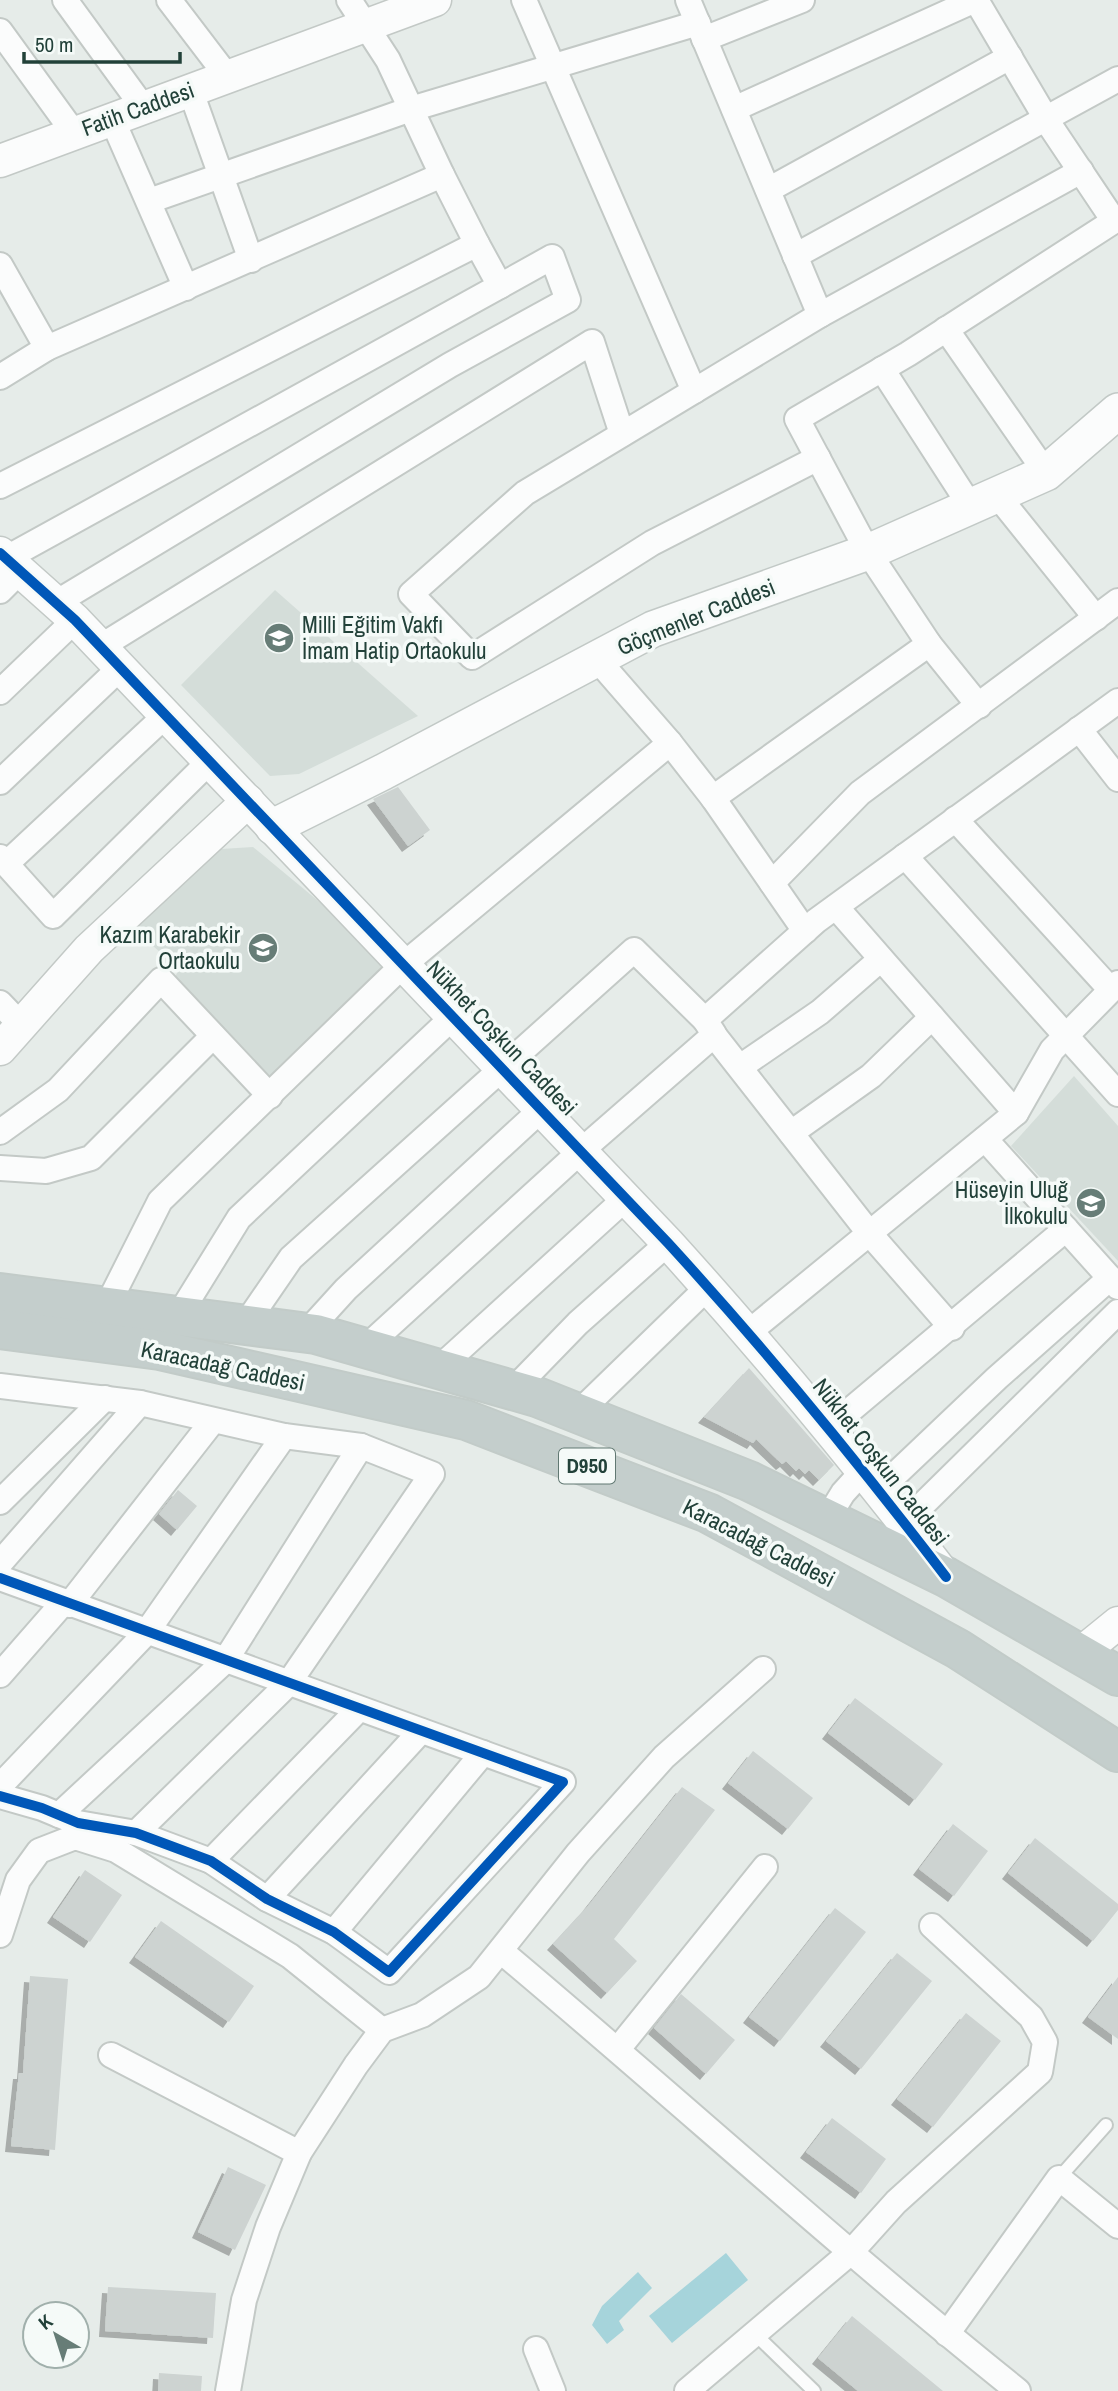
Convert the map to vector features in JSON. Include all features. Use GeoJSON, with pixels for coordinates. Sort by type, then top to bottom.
{"type":"FeatureCollection","features":[{"type":"Feature","properties":{"kind":"highway","name":"Karacadağ Caddesi"},"geometry":{"type":"LineString","coordinates":[[0,1293],[306,1334],[513,1390],[749,1481],[946,1577],[1118,1676]]}},
{"type":"Feature","properties":{"kind":"highway","name":"Karacadağ Caddesi"},"geometry":{"type":"LineString","coordinates":[[0,1329],[160,1350],[467,1420],[708,1513],[958,1649],[1118,1752]]}},
{"type":"Feature","properties":{"kind":"main road","name":"Göçmenler Caddesi"},"geometry":{"type":"LineString","coordinates":[[273,827],[653,629],[868,552],[1046,473],[1118,411]]}},
{"type":"Feature","properties":{"kind":"street"},"geometry":{"type":"LineString","coordinates":[[65,0],[143,107]]}},
{"type":"Feature","properties":{"kind":"street"},"geometry":{"type":"LineString","coordinates":[[169,0],[227,76]]}},
{"type":"Feature","properties":{"kind":"street","name":"Fatih Caddesi"},"geometry":{"type":"LineString","coordinates":[[0,160],[227,76],[357,12],[435,0]]}},
{"type":"Feature","properties":{"kind":"street"},"geometry":{"type":"LineString","coordinates":[[524,0],[694,391]]}},
{"type":"Feature","properties":{"kind":"street"},"geometry":{"type":"LineString","coordinates":[[149,201],[411,109],[697,20],[802,0]]}},
{"type":"Feature","properties":{"kind":"street"},"geometry":{"type":"LineString","coordinates":[[734,109],[976,0],[1045,118],[1116,223],[797,419],[868,552],[929,644],[979,706]]}},
{"type":"Feature","properties":{"kind":"street"},"geometry":{"type":"LineString","coordinates":[[357,12],[388,60],[442,174],[500,286]]}},
{"type":"Feature","properties":{"kind":"street"},"geometry":{"type":"LineString","coordinates":[[697,20],[820,315]]}},
{"type":"Feature","properties":{"kind":"street"},"geometry":{"type":"LineString","coordinates":[[0,31],[74,133]]}},
{"type":"Feature","properties":{"kind":"street"},"geometry":{"type":"LineString","coordinates":[[768,190],[1010,57]]}},
{"type":"Feature","properties":{"kind":"street"},"geometry":{"type":"LineString","coordinates":[[795,256],[1118,79]]}},
{"type":"Feature","properties":{"kind":"street"},"geometry":{"type":"LineString","coordinates":[[190,89],[223,175],[251,260]]}},
{"type":"Feature","properties":{"kind":"street"},"geometry":{"type":"LineString","coordinates":[[112,119],[187,288]]}},
{"type":"Feature","properties":{"kind":"street"},"geometry":{"type":"LineString","coordinates":[[818,458],[652,543],[472,657],[411,594],[525,493],[820,315],[1081,171]]}},
{"type":"Feature","properties":{"kind":"street"},"geometry":{"type":"LineString","coordinates":[[0,377],[47,348],[442,174]]}},
{"type":"Feature","properties":{"kind":"street"},"geometry":{"type":"LineString","coordinates":[[0,486],[477,244]]}},
{"type":"Feature","properties":{"kind":"street"},"geometry":{"type":"LineString","coordinates":[[0,692],[64,612],[450,365],[568,300],[552,257],[6,569]]}},
{"type":"Feature","properties":{"kind":"street"},"geometry":{"type":"LineString","coordinates":[[0,265],[47,348]]}},
{"type":"Feature","properties":{"kind":"street"},"geometry":{"type":"LineString","coordinates":[[946,329],[1046,473]]}},
{"type":"Feature","properties":{"kind":"street"},"geometry":{"type":"LineString","coordinates":[[0,782],[110,657],[592,342],[622,434]]}},
{"type":"Feature","properties":{"kind":"street"},"geometry":{"type":"LineString","coordinates":[[882,369],[984,501],[1096,618]]}},
{"type":"Feature","properties":{"kind":"street","name":"Nükhet Coşkun Caddesi"},"geometry":{"type":"LineString","coordinates":[[6,569],[64,612],[110,657],[211,760],[401,966],[454,1016],[668,1242],[749,1332],[829,1428],[946,1577]]}},
{"type":"Feature","properties":{"kind":"street"},"geometry":{"type":"LineString","coordinates":[[772,883],[860,793],[1118,601]]}},
{"type":"Feature","properties":{"kind":"street"},"geometry":{"type":"LineString","coordinates":[[713,798],[929,644]]}},
{"type":"Feature","properties":{"kind":"street"},"geometry":{"type":"LineString","coordinates":[[596,658],[670,743],[713,798],[805,931]]}},
{"type":"Feature","properties":{"kind":"street"},"geometry":{"type":"LineString","coordinates":[[365,1349],[582,1150],[710,1028],[805,931],[1118,701]]}},
{"type":"Feature","properties":{"kind":"street"},"geometry":{"type":"LineString","coordinates":[[165,716],[3,861],[53,916],[211,760]]}},
{"type":"Feature","properties":{"kind":"street"},"geometry":{"type":"LineString","coordinates":[[1079,729],[1118,779]]}},
{"type":"Feature","properties":{"kind":"street"},"geometry":{"type":"LineString","coordinates":[[107,1306],[160,1201],[401,966],[670,743]]}},
{"type":"Feature","properties":{"kind":"street"},"geometry":{"type":"LineString","coordinates":[[0,1049],[89,949],[248,801]]}},
{"type":"Feature","properties":{"kind":"street"},"geometry":{"type":"LineString","coordinates":[[749,1332],[1016,1113],[1052,1050],[1115,987],[956,820]]}},
{"type":"Feature","properties":{"kind":"street"},"geometry":{"type":"LineString","coordinates":[[905,856],[1118,1094]]}},
{"type":"Feature","properties":{"kind":"street"},"geometry":{"type":"LineString","coordinates":[[836,907],[1016,1113]]}},
{"type":"Feature","properties":{"kind":"street"},"geometry":{"type":"LineString","coordinates":[[245,1325],[291,1258],[634,950],[710,1028],[870,1234],[952,1328]]}},
{"type":"Feature","properties":{"kind":"street"},"geometry":{"type":"LineString","coordinates":[[740,1068],[820,1012],[881,959]]}},
{"type":"Feature","properties":{"kind":"street"},"geometry":{"type":"LineString","coordinates":[[0,1132],[58,1090],[161,979],[270,1096]]}},
{"type":"Feature","properties":{"kind":"street"},"geometry":{"type":"LineString","coordinates":[[0,1003],[21,1025]]}},
{"type":"Feature","properties":{"kind":"street"},"geometry":{"type":"LineString","coordinates":[[179,1315],[239,1218],[454,1016]]}},
{"type":"Feature","properties":{"kind":"street"},"geometry":{"type":"LineString","coordinates":[[791,1133],[871,1076],[932,1017]]}},
{"type":"Feature","properties":{"kind":"street"},"geometry":{"type":"LineString","coordinates":[[0,1168],[46,1171],[91,1158],[213,1036]]}},
{"type":"Feature","properties":{"kind":"street"},"geometry":{"type":"LineString","coordinates":[[306,1334],[345,1289],[542,1108]]}},
{"type":"Feature","properties":{"kind":"street"},"geometry":{"type":"LineString","coordinates":[[827,1519],[843,1493],[871,1480],[1114,1283],[985,1139]]}},
{"type":"Feature","properties":{"kind":"street"},"geometry":{"type":"LineString","coordinates":[[438,1369],[626,1198]]}},
{"type":"Feature","properties":{"kind":"street"},"geometry":{"type":"LineString","coordinates":[[829,1428],[952,1328],[1066,1229]]}},
{"type":"Feature","properties":{"kind":"street"},"geometry":{"type":"LineString","coordinates":[[513,1390],[578,1323],[668,1242]]}},
{"type":"Feature","properties":{"kind":"street"},"geometry":{"type":"LineString","coordinates":[[578,1413],[708,1287]]}},
{"type":"Feature","properties":{"kind":"street"},"geometry":{"type":"LineString","coordinates":[[904,1522],[1118,1312]]}},
{"type":"Feature","properties":{"kind":"street"},"geometry":{"type":"LineString","coordinates":[[0,1385],[140,1403],[212,1422],[284,1436],[361,1446],[432,1474],[288,1684],[136,1833]]}},
{"type":"Feature","properties":{"kind":"street"},"geometry":{"type":"LineString","coordinates":[[0,1502],[104,1398]]}},
{"type":"Feature","properties":{"kind":"street"},"geometry":{"type":"LineString","coordinates":[[0,1563],[140,1403]]}},
{"type":"Feature","properties":{"kind":"street"},"geometry":{"type":"LineString","coordinates":[[0,1675],[66,1604],[212,1422]]}},
{"type":"Feature","properties":{"kind":"street"},"geometry":{"type":"LineString","coordinates":[[0,1786],[146,1633],[284,1436]]}},
{"type":"Feature","properties":{"kind":"street"},"geometry":{"type":"LineString","coordinates":[[59,1815],[225,1661],[361,1446]]}},
{"type":"Feature","properties":{"kind":"street"},"geometry":{"type":"LineString","coordinates":[[0,1578],[563,1782],[389,1972],[334,1931],[267,1899],[211,1861],[136,1833],[78,1823],[0,1796]]}},
{"type":"Feature","properties":{"kind":"street"},"geometry":{"type":"LineString","coordinates":[[1081,1653],[1118,1623]]}},
{"type":"Feature","properties":{"kind":"street"},"geometry":{"type":"LineString","coordinates":[[228,2391],[244,2300],[268,2227],[299,2153],[356,2064],[382,2030],[422,2015],[479,1977],[502,1952],[578,1853],[664,1757],[763,1669]]}},
{"type":"Feature","properties":{"kind":"street"},"geometry":{"type":"LineString","coordinates":[[211,1861],[359,1709]]}},
{"type":"Feature","properties":{"kind":"street"},"geometry":{"type":"LineString","coordinates":[[267,1899],[421,1731]]}},
{"type":"Feature","properties":{"kind":"street"},"geometry":{"type":"LineString","coordinates":[[334,1931],[483,1753]]}},
{"type":"Feature","properties":{"kind":"street"},"geometry":{"type":"LineString","coordinates":[[0,1935],[18,1880],[39,1851],[75,1838],[116,1850],[290,1956],[382,2030]]}},
{"type":"Feature","properties":{"kind":"street"},"geometry":{"type":"LineString","coordinates":[[618,2049],[765,1867]]}},
{"type":"Feature","properties":{"kind":"street"},"geometry":{"type":"LineString","coordinates":[[687,2391],[850,2252],[896,2202],[1040,2072],[1045,2042],[1031,2017],[932,1926]]}},
{"type":"Feature","properties":{"kind":"street"},"geometry":{"type":"LineString","coordinates":[[502,1952],[618,2049],[850,2252],[1018,2391]]}},
{"type":"Feature","properties":{"kind":"street"},"geometry":{"type":"LineString","coordinates":[[111,2055],[299,2153]]}},
{"type":"Feature","properties":{"kind":"street"},"geometry":{"type":"LineString","coordinates":[[947,2334],[1059,2178],[1118,2226]]}},
{"type":"Feature","properties":{"kind":"street"},"geometry":{"type":"LineString","coordinates":[[536,2349],[553,2391]]}},
{"type":"Feature","properties":{"kind":"lane"},"geometry":{"type":"LineString","coordinates":[[1059,2178],[1106,2125]]}},
{"type":"Feature","properties":{"kind":"lane"},"geometry":{"type":"LineString","coordinates":[[755,2334],[814,2391]]}},
{"type":"Feature","properties":{"kind":"shaded area","name":"Milli Eğitim Vakfı İmam Hatip Ortaokulu"},"geometry":{"type":"Polygon","coordinates":[[[275,590],[418,716],[299,774],[270,776],[181,685],[275,590]]]}},
{"type":"Feature","properties":{"kind":"shaded area","name":"Kazım Karabekir Ortaokulu"},"geometry":{"type":"Polygon","coordinates":[[[253,847],[351,928],[387,967],[272,1078],[174,979],[179,969],[135,930],[179,875],[221,849],[253,847]]]}},
{"type":"Feature","properties":{"kind":"shaded area","name":"Hüseyin Uluğ İlkokulu"},"geometry":{"type":"Polygon","coordinates":[[[1074,1076],[1118,1126],[1118,1261],[1011,1146],[1074,1076]]]}},
{"type":"Feature","properties":{"kind":"water"},"geometry":{"type":"Polygon","coordinates":[[[726,2253],[748,2280],[672,2343],[649,2316],[726,2253]]]}},
{"type":"Feature","properties":{"kind":"water"},"geometry":{"type":"Polygon","coordinates":[[[638,2272],[652,2288],[619,2321],[624,2330],[607,2344],[592,2325],[602,2306],[638,2272]]]}},
{"type":"Feature","properties":{"kind":"building"},"geometry":{"type":"Polygon","coordinates":[[[398,787],[430,830],[408,846],[373,799],[398,787]]]}},
{"type":"Feature","properties":{"kind":"building"},"geometry":{"type":"Polygon","coordinates":[[[749,1368],[834,1465],[819,1480],[809,1470],[805,1474],[799,1468],[796,1471],[786,1461],[782,1464],[756,1439],[753,1443],[704,1417],[749,1368]]]}},
{"type":"Feature","properties":{"kind":"building"},"geometry":{"type":"Polygon","coordinates":[[[178,1490],[197,1506],[177,1530],[159,1514],[178,1490]]]}},
{"type":"Feature","properties":{"kind":"building"},"geometry":{"type":"Polygon","coordinates":[[[855,1698],[943,1764],[915,1800],[828,1733],[855,1698]]]}},
{"type":"Feature","properties":{"kind":"building"},"geometry":{"type":"Polygon","coordinates":[[[753,1751],[813,1798],[788,1829],[728,1783],[753,1751]]]}},
{"type":"Feature","properties":{"kind":"building"},"geometry":{"type":"Polygon","coordinates":[[[682,1787],[715,1810],[614,1939],[637,1961],[607,1993],[553,1944],[588,1906],[682,1787]]]}},
{"type":"Feature","properties":{"kind":"building"},"geometry":{"type":"Polygon","coordinates":[[[953,1824],[988,1851],[954,1896],[919,1869],[953,1824]]]}},
{"type":"Feature","properties":{"kind":"building"},"geometry":{"type":"Polygon","coordinates":[[[1035,1838],[1118,1904],[1118,1910],[1093,1941],[1008,1873],[1035,1838]]]}},
{"type":"Feature","properties":{"kind":"building"},"geometry":{"type":"Polygon","coordinates":[[[85,1870],[122,1895],[90,1942],[53,1917],[85,1870]]]}},
{"type":"Feature","properties":{"kind":"building"},"geometry":{"type":"Polygon","coordinates":[[[835,1908],[866,1932],[780,2041],[749,2017],[835,1908]]]}},
{"type":"Feature","properties":{"kind":"building"},"geometry":{"type":"Polygon","coordinates":[[[161,1921],[254,1986],[229,2022],[135,1957],[161,1921]]]}},
{"type":"Feature","properties":{"kind":"building"},"geometry":{"type":"Polygon","coordinates":[[[897,1953],[932,1981],[861,2069],[826,2041],[897,1953]]]}},
{"type":"Feature","properties":{"kind":"building"},"geometry":{"type":"Polygon","coordinates":[[[30,1976],[68,1979],[55,2150],[11,2146],[19,2073],[23,2073],[30,1976]]]}},
{"type":"Feature","properties":{"kind":"building"},"geometry":{"type":"Polygon","coordinates":[[[1118,1977],[1118,2039],[1088,2017],[1118,1977]]]}},
{"type":"Feature","properties":{"kind":"building"},"geometry":{"type":"Polygon","coordinates":[[[681,1994],[735,2040],[706,2074],[654,2028],[681,1994]]]}},
{"type":"Feature","properties":{"kind":"building"},"geometry":{"type":"Polygon","coordinates":[[[966,2013],[1001,2041],[933,2127],[897,2099],[966,2013]]]}},
{"type":"Feature","properties":{"kind":"building"},"geometry":{"type":"Polygon","coordinates":[[[832,2118],[886,2159],[861,2193],[806,2152],[832,2118]]]}},
{"type":"Feature","properties":{"kind":"building"},"geometry":{"type":"Polygon","coordinates":[[[228,2167],[266,2185],[235,2250],[198,2232],[228,2167]]]}},
{"type":"Feature","properties":{"kind":"building"},"geometry":{"type":"Polygon","coordinates":[[[108,2287],[216,2293],[213,2338],[105,2331],[108,2287]]]}},
{"type":"Feature","properties":{"kind":"building"},"geometry":{"type":"Polygon","coordinates":[[[852,2316],[943,2391],[858,2391],[818,2358],[852,2316]]]}},
{"type":"Feature","properties":{"kind":"building"},"geometry":{"type":"Polygon","coordinates":[[[159,2373],[202,2376],[201,2391],[158,2391],[159,2373]]]}},
{"type":"Feature","properties":{"kind":"cycle path"},"geometry":{"type":"LineString","coordinates":[[0,553],[75,620],[668,1243],[811,1407],[946,1577]]}},
{"type":"Feature","properties":{"kind":"cycle path"},"geometry":{"type":"LineString","coordinates":[[0,1578],[563,1782],[389,1972],[334,1932],[267,1899],[211,1861],[136,1833],[78,1823],[42,1808],[0,1796]]}},
{"type":"Feature","properties":{"kind":"place","name":"Milli Eğitim Vakfı İmam Hatip Ortaokulu"},"geometry":{"type":"Point","coordinates":[279,638]}},
{"type":"Feature","properties":{"kind":"place","name":"Kazım Karabekir Ortaokulu"},"geometry":{"type":"Point","coordinates":[263,948]}},
{"type":"Feature","properties":{"kind":"place","name":"Hüseyin Uluğ İlkokulu"},"geometry":{"type":"Point","coordinates":[1091,1203]}}]}
